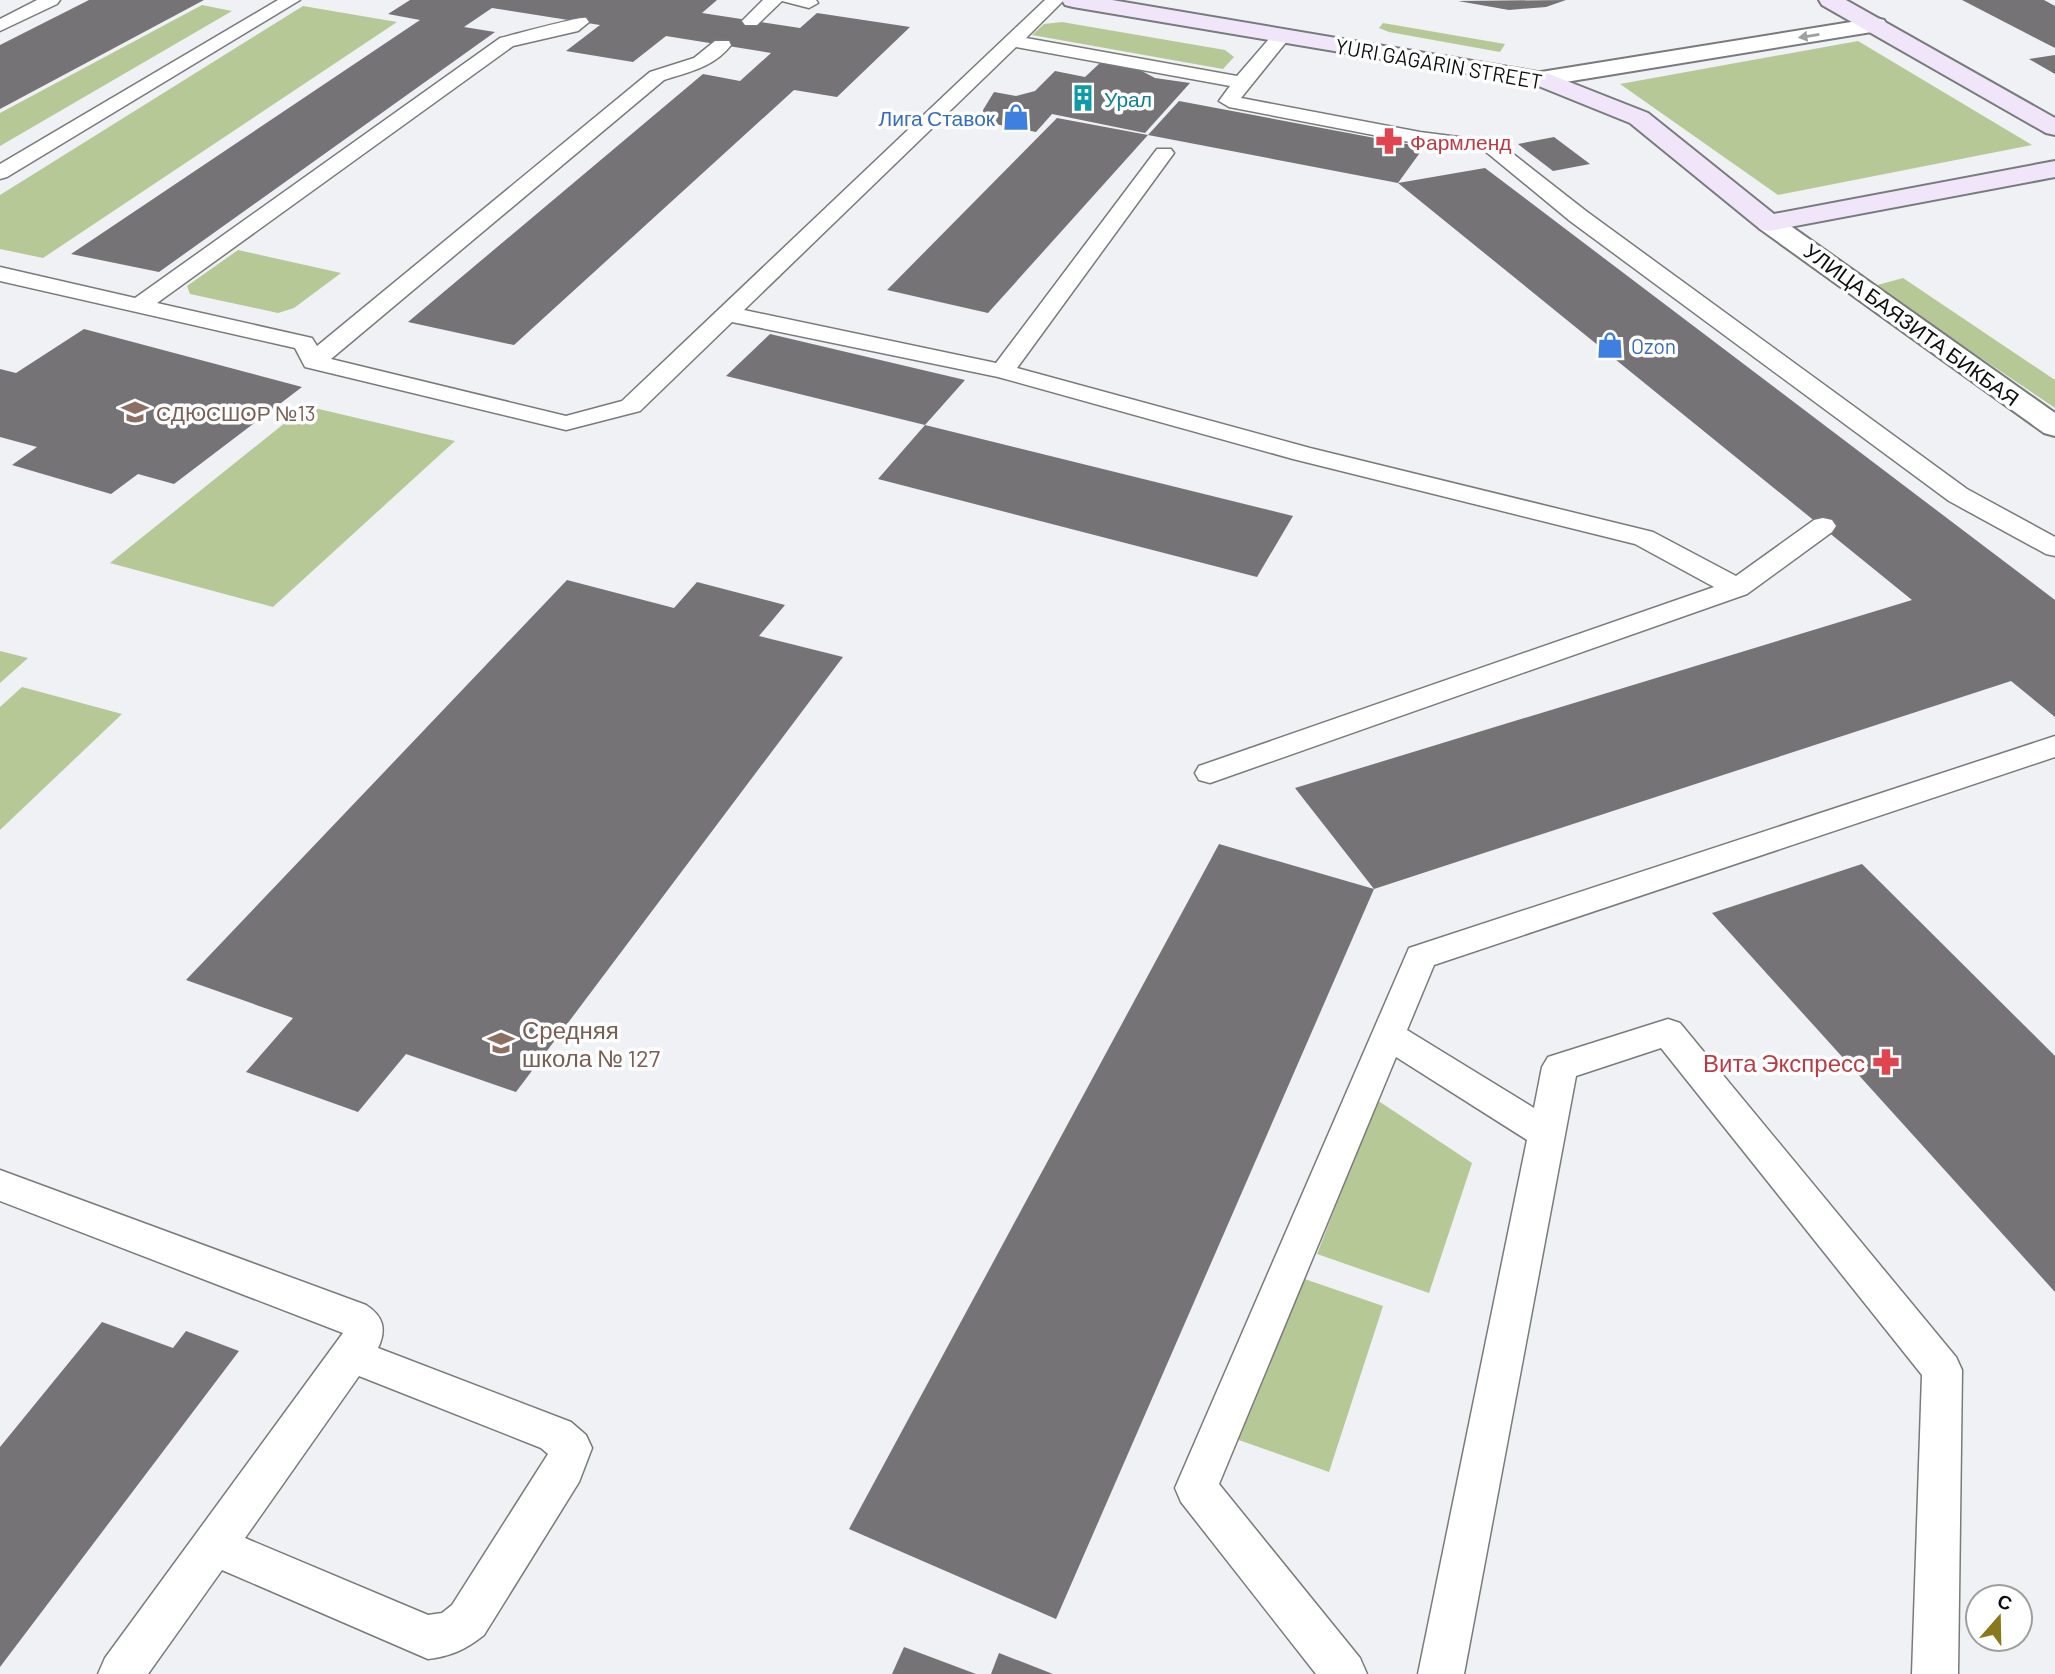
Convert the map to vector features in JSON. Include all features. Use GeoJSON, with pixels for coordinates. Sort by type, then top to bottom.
{"type":"FeatureCollection","features":[{"type":"Feature","properties":{"kind":"main road","name":"YURI GAGARIN STREET"},"geometry":{"type":"LineString","coordinates":[[1073,0],[1541,79],[1639,118],[1769,223]]}},
{"type":"Feature","properties":{"kind":"main road"},"geometry":{"type":"LineString","coordinates":[[1830,0],[2055,128]]}},
{"type":"Feature","properties":{"kind":"main road"},"geometry":{"type":"LineString","coordinates":[[1769,223],[2055,169]]}},
{"type":"Feature","properties":{"kind":"street"},"geometry":{"type":"LineString","coordinates":[[1541,79],[1876,25]]}},
{"type":"Feature","properties":{"kind":"street","name":"УЛИЦА БАЯЗИТА БИКБАЯ"},"geometry":{"type":"LineString","coordinates":[[1769,223],[2055,428]]}},
{"type":"Feature","properties":{"kind":"lane"},"geometry":{"type":"LineString","coordinates":[[0,26],[51,0]]}},
{"type":"Feature","properties":{"kind":"lane"},"geometry":{"type":"LineString","coordinates":[[0,173],[291,0]]}},
{"type":"Feature","properties":{"kind":"lane"},"geometry":{"type":"LineString","coordinates":[[751,21],[774,0]]}},
{"type":"Feature","properties":{"kind":"lane"},"geometry":{"type":"LineString","coordinates":[[790,0],[809,3]]}},
{"type":"Feature","properties":{"kind":"lane"},"geometry":{"type":"LineString","coordinates":[[313,362],[566,423],[631,405],[730,314],[1055,0]]}},
{"type":"Feature","properties":{"kind":"lane"},"geometry":{"type":"LineString","coordinates":[[138,306],[507,42],[580,22]]}},
{"type":"Feature","properties":{"kind":"lane"},"geometry":{"type":"LineString","coordinates":[[1282,36],[1228,101],[1420,138],[1491,146],[1578,216],[1958,495],[2055,548]]}},
{"type":"Feature","properties":{"kind":"lane"},"geometry":{"type":"LineString","coordinates":[[1013,41],[1242,83]]}},
{"type":"Feature","properties":{"kind":"lane"},"geometry":{"type":"LineString","coordinates":[[313,362],[657,76],[701,62],[722,45]]}},
{"type":"Feature","properties":{"kind":"lane"},"geometry":{"type":"LineString","coordinates":[[1002,370],[1164,153]]}},
{"type":"Feature","properties":{"kind":"lane"},"geometry":{"type":"LineString","coordinates":[[0,274],[304,343],[313,362]]}},
{"type":"Feature","properties":{"kind":"lane"},"geometry":{"type":"LineString","coordinates":[[730,314],[1002,370],[1302,454],[1644,538],[1737,588]]}},
{"type":"Feature","properties":{"kind":"lane"},"geometry":{"type":"LineString","coordinates":[[1923,499],[1958,495]]}},
{"type":"Feature","properties":{"kind":"lane"},"geometry":{"type":"LineString","coordinates":[[1210,773],[1737,588],[1823,526]]}},
{"type":"Feature","properties":{"kind":"lane"},"geometry":{"type":"LineString","coordinates":[[1344,1674],[1196,1488],[1422,957],[2055,746]]}},
{"type":"Feature","properties":{"kind":"lane"},"geometry":{"type":"LineString","coordinates":[[1441,1674],[1560,1067],[1668,1032],[1942,1370],[1935,1674]]}},
{"type":"Feature","properties":{"kind":"lane"},"geometry":{"type":"LineString","coordinates":[[1388,1035],[1547,1134]]}},
{"type":"Feature","properties":{"kind":"lane"},"geometry":{"type":"LineString","coordinates":[[6,1197],[352,1317],[364,1325],[362,1340],[121,1674]]}},
{"type":"Feature","properties":{"kind":"lane"},"geometry":{"type":"LineString","coordinates":[[214,1546],[428,1637],[452,1634],[468,1620],[564,1468],[571,1448],[556,1435],[351,1355]]}},
{"type":"Feature","properties":{"kind":"green space"},"geometry":{"type":"Polygon","coordinates":[[[202,5],[232,11],[0,146],[0,113],[202,5]]]}},
{"type":"Feature","properties":{"kind":"green space"},"geometry":{"type":"Polygon","coordinates":[[[303,6],[397,22],[43,258],[0,249],[0,195],[303,6]]]}},
{"type":"Feature","properties":{"kind":"green space"},"geometry":{"type":"Polygon","coordinates":[[[1062,22],[1225,50],[1234,57],[1223,69],[1032,35],[1044,24],[1062,22]]]}},
{"type":"Feature","properties":{"kind":"green space"},"geometry":{"type":"Polygon","coordinates":[[[1383,23],[1505,44],[1500,52],[1389,32],[1379,28],[1383,23]]]}},
{"type":"Feature","properties":{"kind":"green space"},"geometry":{"type":"Polygon","coordinates":[[[1858,41],[2032,145],[1778,195],[1620,84],[1858,41]]]}},
{"type":"Feature","properties":{"kind":"green space"},"geometry":{"type":"Polygon","coordinates":[[[238,250],[341,273],[294,308],[278,313],[190,294],[187,286],[238,250]]]}},
{"type":"Feature","properties":{"kind":"green space"},"geometry":{"type":"Polygon","coordinates":[[[1903,278],[2055,380],[2055,408],[1874,286],[1903,278]]]}},
{"type":"Feature","properties":{"kind":"green space"},"geometry":{"type":"Polygon","coordinates":[[[306,406],[455,441],[273,607],[110,563],[306,406]]]}},
{"type":"Feature","properties":{"kind":"green space"},"geometry":{"type":"Polygon","coordinates":[[[0,651],[28,658],[0,683],[0,651]]]}},
{"type":"Feature","properties":{"kind":"green space"},"geometry":{"type":"Polygon","coordinates":[[[22,687],[122,714],[0,830],[0,707],[22,687]]]}},
{"type":"Feature","properties":{"kind":"green space"},"geometry":{"type":"Polygon","coordinates":[[[1377,1100],[1472,1163],[1429,1293],[1317,1254],[1377,1100]]]}},
{"type":"Feature","properties":{"kind":"green space"},"geometry":{"type":"Polygon","coordinates":[[[1296,1276],[1383,1306],[1329,1472],[1236,1439],[1296,1276]]]}},
{"type":"Feature","properties":{"kind":"building"},"geometry":{"type":"Polygon","coordinates":[[[89,0],[204,0],[0,109],[0,45],[89,0]]]}},
{"type":"Feature","properties":{"kind":"building"},"geometry":{"type":"Polygon","coordinates":[[[410,0],[717,0],[702,13],[800,28],[817,13],[910,27],[837,97],[794,90],[514,345],[408,322],[703,74],[740,81],[771,53],[666,36],[633,62],[566,51],[600,25],[492,8],[464,27],[495,32],[159,272],[71,254],[420,20],[388,14],[410,0]]]}},
{"type":"Feature","properties":{"kind":"building"},"geometry":{"type":"Polygon","coordinates":[[[1566,0],[1546,7],[1509,10],[1458,1],[1566,0]]]}},
{"type":"Feature","properties":{"kind":"building"},"geometry":{"type":"Polygon","coordinates":[[[1962,0],[2044,0],[2055,6],[2055,48],[1962,0]]]}},
{"type":"Feature","properties":{"kind":"building"},"geometry":{"type":"Polygon","coordinates":[[[2055,55],[2055,74],[2029,59],[2055,55]]]}},
{"type":"Feature","properties":{"kind":"building","name":"Урал"},"geometry":{"type":"Polygon","coordinates":[[[1101,62],[1136,68],[1155,78],[1190,83],[1145,133],[1052,114],[1036,132],[985,122],[983,110],[994,92],[1016,96],[1035,91],[1055,71],[1085,77],[1101,62]]]}},
{"type":"Feature","properties":{"kind":"building"},"geometry":{"type":"Polygon","coordinates":[[[1179,101],[1424,147],[1398,183],[1148,135],[1179,101]]]}},
{"type":"Feature","properties":{"kind":"building"},"geometry":{"type":"Polygon","coordinates":[[[1057,118],[1148,135],[988,313],[887,290],[1057,118]]]}},
{"type":"Feature","properties":{"kind":"building"},"geometry":{"type":"Polygon","coordinates":[[[1554,137],[1590,164],[1553,171],[1518,144],[1554,137]]]}},
{"type":"Feature","properties":{"kind":"building"},"geometry":{"type":"Polygon","coordinates":[[[1485,168],[2055,600],[2055,717],[2011,681],[1374,889],[1295,788],[1912,600],[1398,183],[1485,168]]]}},
{"type":"Feature","properties":{"kind":"building","name":"СДЮСШОР №13"},"geometry":{"type":"Polygon","coordinates":[[[84,329],[302,387],[174,484],[138,474],[111,494],[12,465],[37,447],[0,437],[0,369],[16,373],[84,329]]]}},
{"type":"Feature","properties":{"kind":"building"},"geometry":{"type":"Polygon","coordinates":[[[770,334],[965,380],[925,425],[726,376],[770,334]]]}},
{"type":"Feature","properties":{"kind":"building"},"geometry":{"type":"Polygon","coordinates":[[[925,425],[1293,516],[1257,577],[878,479],[925,425]]]}},
{"type":"Feature","properties":{"kind":"building"},"geometry":{"type":"Polygon","coordinates":[[[567,580],[674,608],[697,582],[785,605],[759,636],[843,657],[516,1092],[406,1054],[358,1112],[246,1072],[293,1018],[186,980],[567,580]]]}},
{"type":"Feature","properties":{"kind":"building"},"geometry":{"type":"Polygon","coordinates":[[[1219,844],[1374,889],[1056,1619],[849,1529],[1219,844]]]}},
{"type":"Feature","properties":{"kind":"building"},"geometry":{"type":"Polygon","coordinates":[[[1862,864],[2055,1056],[2055,1292],[1712,913],[1862,864]]]}},
{"type":"Feature","properties":{"kind":"building"},"geometry":{"type":"Polygon","coordinates":[[[102,1322],[173,1348],[186,1331],[239,1351],[0,1667],[0,1447],[102,1322]]]}},
{"type":"Feature","properties":{"kind":"building"},"geometry":{"type":"Polygon","coordinates":[[[904,1647],[976,1674],[892,1674],[904,1647]]]}},
{"type":"Feature","properties":{"kind":"building"},"geometry":{"type":"Polygon","coordinates":[[[999,1653],[1053,1674],[991,1674],[999,1653]]]}},
{"type":"Feature","properties":{"kind":"place","name":"Урал"},"geometry":{"type":"Point","coordinates":[1083,98]}},
{"type":"Feature","properties":{"kind":"place","name":"Лига Ставок"},"geometry":{"type":"Point","coordinates":[1016,117]}},
{"type":"Feature","properties":{"kind":"place","name":"Фармленд"},"geometry":{"type":"Point","coordinates":[1389,141]}},
{"type":"Feature","properties":{"kind":"place","name":"Ozon"},"geometry":{"type":"Point","coordinates":[1610,345]}},
{"type":"Feature","properties":{"kind":"place","name":"СДЮСШОР №13"},"geometry":{"type":"Point","coordinates":[135,412]}},
{"type":"Feature","properties":{"kind":"place","name":"Средняя школа № 127"},"geometry":{"type":"Point","coordinates":[501,1043]}},
{"type":"Feature","properties":{"kind":"place","name":"Вита Экспресс"},"geometry":{"type":"Point","coordinates":[1886,1062]}}]}
